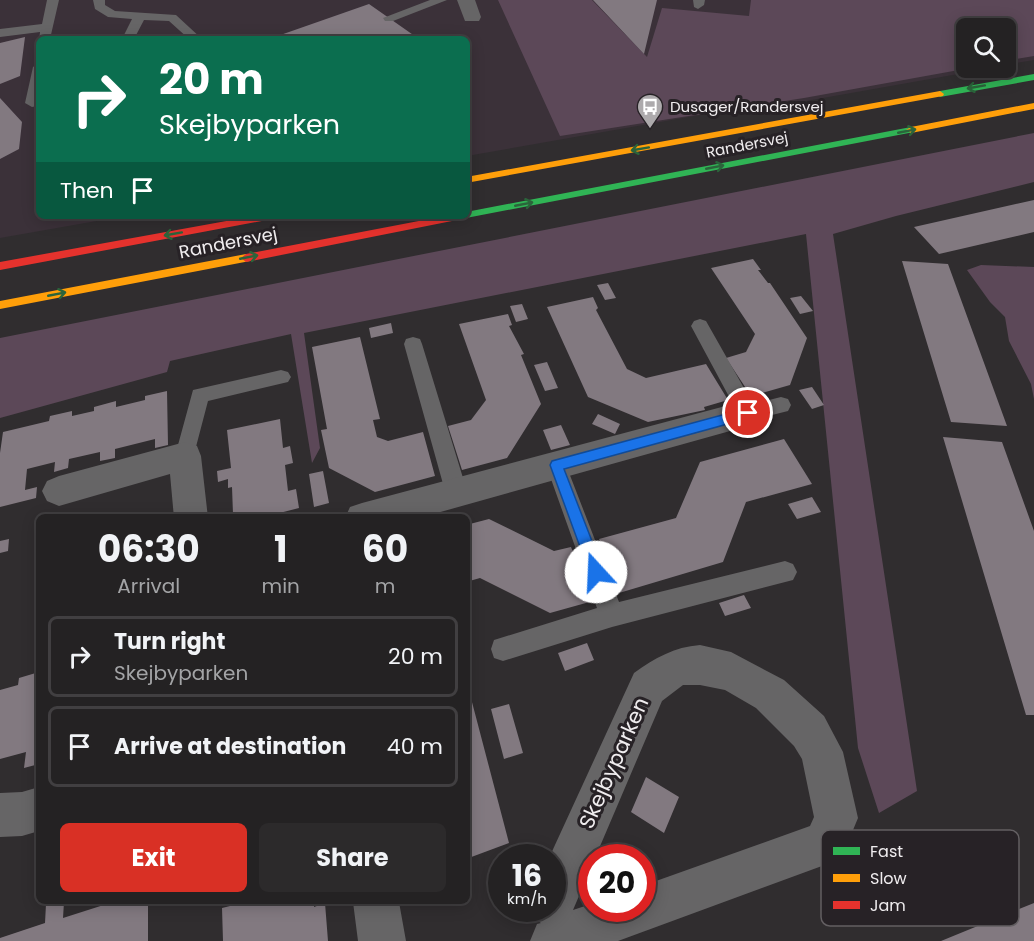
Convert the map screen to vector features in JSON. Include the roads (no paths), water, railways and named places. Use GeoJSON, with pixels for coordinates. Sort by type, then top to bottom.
{"type":"FeatureCollection","features":[{"type":"Feature","properties":{"kind":"main road","name":"Randersvej"},"geometry":{"type":"LineString","coordinates":[[470,179],[1034,77]]}},
{"type":"Feature","properties":{"kind":"main road","name":"Randersvej"},"geometry":{"type":"LineString","coordinates":[[470,215],[1034,106]]}},
{"type":"Feature","properties":{"kind":"main road","name":"Randersvej"},"geometry":{"type":"LineString","coordinates":[[0,266],[256,219]]}},
{"type":"Feature","properties":{"kind":"main road","name":"Randersvej"},"geometry":{"type":"LineString","coordinates":[[0,304],[448,219]]}},
{"type":"Feature","properties":{"kind":"street"},"geometry":{"type":"LineString","coordinates":[[376,514],[748,413]]}},
{"type":"Feature","properties":{"kind":"street"},"geometry":{"type":"LineString","coordinates":[[59,491],[185,456],[191,514]]}},
{"type":"Feature","properties":{"kind":"street","name":"Skejbyparken"},"geometry":{"type":"LineString","coordinates":[[579,844],[648,687],[670,671],[682,666],[700,665],[731,672],[770,694],[809,731],[822,752],[837,818],[831,830]]}},
{"type":"Feature","properties":{"kind":"street"},"geometry":{"type":"LineString","coordinates":[[0,815],[22,814],[36,810]]}},
{"type":"Feature","properties":{"kind":"street","name":"Skejbyparken"},"geometry":{"type":"LineString","coordinates":[[656,904],[821,844]]}},
{"type":"Feature","properties":{"kind":"street","name":"Skejbyparken"},"geometry":{"type":"LineString","coordinates":[[566,872],[578,845]]}},
{"type":"Feature","properties":{"kind":"street"},"geometry":{"type":"LineString","coordinates":[[376,904],[382,941]]}},
{"type":"Feature","properties":{"kind":"street"},"geometry":{"type":"LineString","coordinates":[[537,941],[545,922]]}},
{"type":"Feature","properties":{"kind":"street","name":"Skejbyparken"},"geometry":{"type":"LineString","coordinates":[[554,941],[606,922]]}},
{"type":"Feature","properties":{"kind":"lane"},"geometry":{"type":"LineString","coordinates":[[0,33],[46,33],[53,0]]}},
{"type":"Feature","properties":{"kind":"lane"},"geometry":{"type":"LineString","coordinates":[[99,0],[99,7],[112,14],[172,18],[193,36]]}},
{"type":"Feature","properties":{"kind":"lane"},"geometry":{"type":"LineString","coordinates":[[389,18],[441,0]]}},
{"type":"Feature","properties":{"kind":"lane"},"geometry":{"type":"LineString","coordinates":[[130,36],[139,17]]}},
{"type":"Feature","properties":{"kind":"lane"},"geometry":{"type":"LineString","coordinates":[[32,103],[36,82]]}},
{"type":"Feature","properties":{"kind":"lane"},"geometry":{"type":"LineString","coordinates":[[700,326],[748,413],[781,405]]}},
{"type":"Feature","properties":{"kind":"lane"},"geometry":{"type":"LineString","coordinates":[[413,344],[456,491]]}},
{"type":"Feature","properties":{"kind":"lane"},"geometry":{"type":"LineString","coordinates":[[185,456],[200,395],[281,377]]}},
{"type":"Feature","properties":{"kind":"lane"},"geometry":{"type":"LineString","coordinates":[[556,465],[612,615]]}},
{"type":"Feature","properties":{"kind":"lane"},"geometry":{"type":"LineString","coordinates":[[503,649],[612,615],[785,572]]}},
{"type":"Feature","properties":{"kind":"place","name":"Dusager/Randersvej"},"geometry":{"type":"Point","coordinates":[650,130]}}]}
